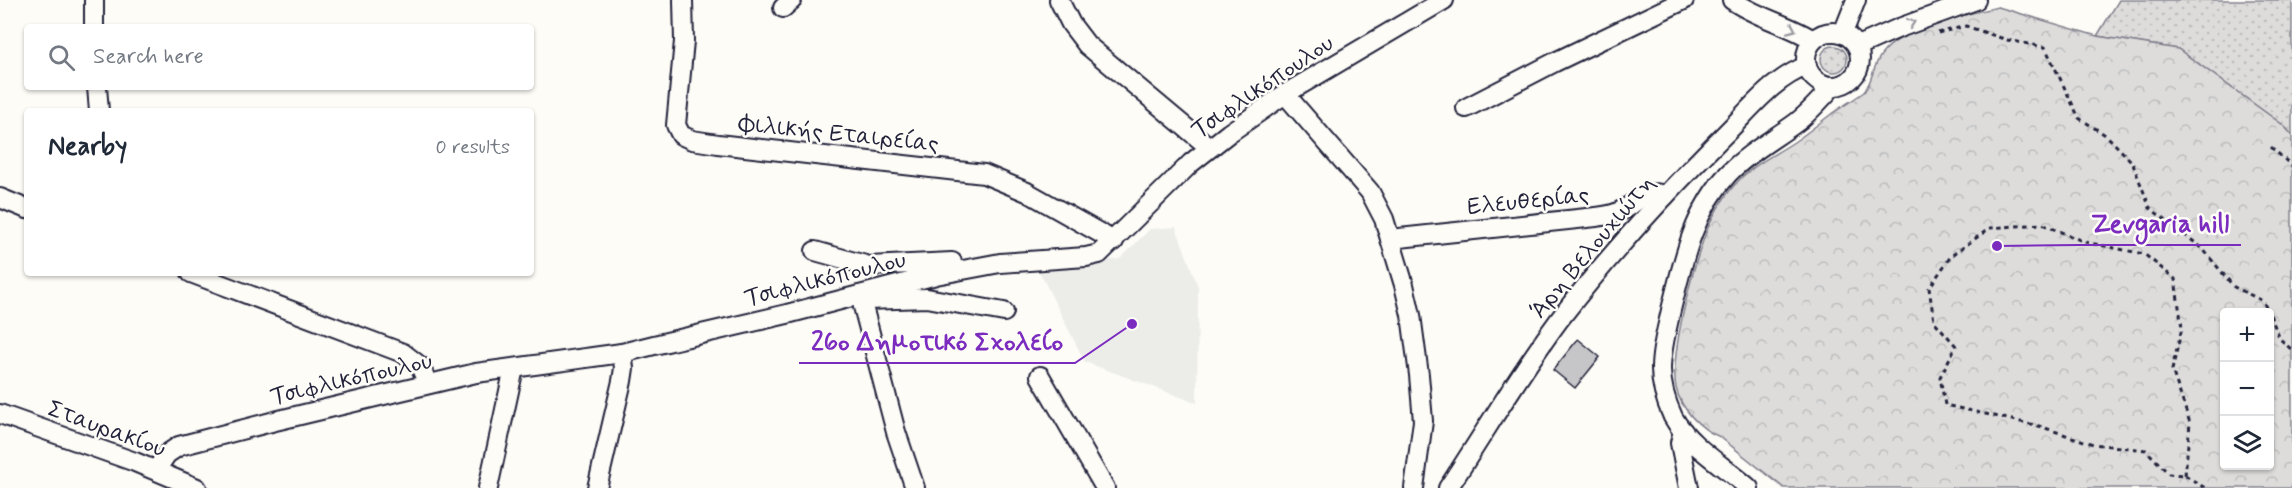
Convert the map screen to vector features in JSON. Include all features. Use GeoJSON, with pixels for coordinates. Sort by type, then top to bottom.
{"type":"FeatureCollection","features":[{"type":"Feature","properties":{"kind":"street"},"geometry":{"type":"LineString","coordinates":[[94,0],[94,24]]}},
{"type":"Feature","properties":{"kind":"street","name":"Φιλικής Εταιρείας"},"geometry":{"type":"LineString","coordinates":[[683,0],[684,41],[676,125],[681,135],[692,140],[718,144],[984,174],[1027,192],[1114,241]]}},
{"type":"Feature","properties":{"kind":"street"},"geometry":{"type":"LineString","coordinates":[[1059,0],[1071,24],[1088,45],[1209,147]]}},
{"type":"Feature","properties":{"kind":"street","name":"Τσιφλικόπουλου"},"geometry":{"type":"LineString","coordinates":[[156,470],[167,454],[179,446],[428,384],[514,368],[622,353],[936,275],[988,265],[1086,258],[1099,254],[1209,147],[1285,94],[1444,0]]}},
{"type":"Feature","properties":{"kind":"street"},"geometry":{"type":"LineString","coordinates":[[1466,108],[1684,0]]}},
{"type":"Feature","properties":{"kind":"street"},"geometry":{"type":"LineString","coordinates":[[1732,0],[1814,40]]}},
{"type":"Feature","properties":{"kind":"street"},"geometry":{"type":"LineString","coordinates":[[1843,33],[1856,0]]}},
{"type":"Feature","properties":{"kind":"street"},"geometry":{"type":"LineString","coordinates":[[1857,46],[1976,0]]}},
{"type":"Feature","properties":{"kind":"street"},"geometry":{"type":"LineString","coordinates":[[1830,32],[1843,33],[1857,46],[1861,60],[1857,74],[1846,84],[1832,87],[1819,83],[1809,73],[1807,52],[1814,40],[1830,32]]}},
{"type":"Feature","properties":{"kind":"street","name":"Άρη Βελουχιώτη"},"geometry":{"type":"LineString","coordinates":[[1448,488],[1534,354],[1559,321],[1665,196],[1777,84],[1807,66]]}},
{"type":"Feature","properties":{"kind":"street"},"geometry":{"type":"LineString","coordinates":[[1749,488],[1683,431],[1674,419],[1667,404],[1661,368],[1663,346],[1678,282],[1695,225],[1704,207],[1718,186],[1737,166],[1804,117],[1832,87]]}},
{"type":"Feature","properties":{"kind":"street"},"geometry":{"type":"LineString","coordinates":[[97,90],[99,108]]}},
{"type":"Feature","properties":{"kind":"street"},"geometry":{"type":"LineString","coordinates":[[1285,94],[1370,192],[1379,206],[1390,239],[1411,315],[1419,375],[1423,421],[1414,488]]}},
{"type":"Feature","properties":{"kind":"street","name":"Ελευθερίας"},"geometry":{"type":"LineString","coordinates":[[1390,239],[1596,217],[1621,211],[1651,193],[1658,192],[1665,196]]}},
{"type":"Feature","properties":{"kind":"street"},"geometry":{"type":"LineString","coordinates":[[0,198],[24,208]]}},
{"type":"Feature","properties":{"kind":"street"},"geometry":{"type":"LineString","coordinates":[[815,251],[868,266],[958,261],[981,261],[988,265]]}},
{"type":"Feature","properties":{"kind":"street"},"geometry":{"type":"LineString","coordinates":[[199,276],[403,353],[420,366],[428,384]]}},
{"type":"Feature","properties":{"kind":"street"},"geometry":{"type":"LineString","coordinates":[[860,295],[866,300],[927,298],[1004,312]]}},
{"type":"Feature","properties":{"kind":"street"},"geometry":{"type":"LineString","coordinates":[[860,295],[896,432],[915,488]]}},
{"type":"Feature","properties":{"kind":"street"},"geometry":{"type":"LineString","coordinates":[[597,488],[622,381],[624,368],[622,353]]}},
{"type":"Feature","properties":{"kind":"street"},"geometry":{"type":"LineString","coordinates":[[488,488],[514,368]]}},
{"type":"Feature","properties":{"kind":"street"},"geometry":{"type":"LineString","coordinates":[[1040,376],[1106,488]]}},
{"type":"Feature","properties":{"kind":"street","name":"Σταυρακίου"},"geometry":{"type":"LineString","coordinates":[[0,414],[156,470],[197,488]]}},
{"type":"Feature","properties":{"kind":"street"},"geometry":{"type":"LineString","coordinates":[[1683,431],[1680,435],[1680,443],[1689,488]]}},
{"type":"Feature","properties":{"kind":"path"},"geometry":{"type":"LineString","coordinates":[[1935,33],[1944,33],[1966,26],[2007,40],[2045,47],[2079,118],[2107,136],[2132,162],[2150,208],[2202,248],[2234,286],[2263,301],[2266,308]]}},
{"type":"Feature","properties":{"kind":"path"},"geometry":{"type":"LineString","coordinates":[[2271,147],[2292,166]]}},
{"type":"Feature","properties":{"kind":"path"},"geometry":{"type":"LineString","coordinates":[[2185,475],[2190,423],[2172,370],[2182,328],[2175,279],[2144,254],[2085,242],[2042,224],[1990,228],[1951,256],[1929,288],[1934,321],[1956,346],[1940,377],[1945,405],[2039,426],[2093,444],[2146,450],[2169,474],[2185,475],[2205,488]]}},
{"type":"Feature","properties":{"kind":"path"},"geometry":{"type":"LineString","coordinates":[[2274,325],[2280,339],[2292,350]]}},
{"type":"Feature","properties":{"kind":"shaded area"},"geometry":{"type":"Polygon","coordinates":[[[1176,227],[1198,287],[1197,403],[1085,362],[1038,269],[1120,259],[1150,229],[1176,227]]]}},
{"type":"Feature","properties":{"kind":"green space"},"geometry":{"type":"Polygon","coordinates":[[[2119,0],[2292,0],[2292,135],[2283,125],[2178,49],[2097,36],[2119,0]]]}},
{"type":"Feature","properties":{"kind":"green space"},"geometry":{"type":"Polygon","coordinates":[[[1998,7],[2097,36],[2178,49],[2283,125],[2292,135],[2292,488],[1784,488],[1720,437],[1705,429],[1687,411],[1676,388],[1675,372],[1680,327],[1707,230],[1729,191],[1753,168],[1864,92],[1879,58],[1891,45],[1919,30],[1953,18],[1998,7]]]}},
{"type":"Feature","properties":{"kind":"green space"},"geometry":{"type":"Polygon","coordinates":[[[1834,46],[1843,50],[1847,59],[1843,68],[1834,72],[1825,68],[1821,59],[1825,50],[1834,46]]]}},
{"type":"Feature","properties":{"kind":"building"},"geometry":{"type":"Polygon","coordinates":[[[1578,339],[1600,357],[1575,388],[1553,370],[1578,339]]]}},
{"type":"Feature","properties":{"kind":"place","name":"Zevgaria hill"},"geometry":{"type":"Point","coordinates":[1997,246]}},
{"type":"Feature","properties":{"kind":"place","name":"26ο Δημοτικό Σχολείο"},"geometry":{"type":"Point","coordinates":[1132,324]}}]}
